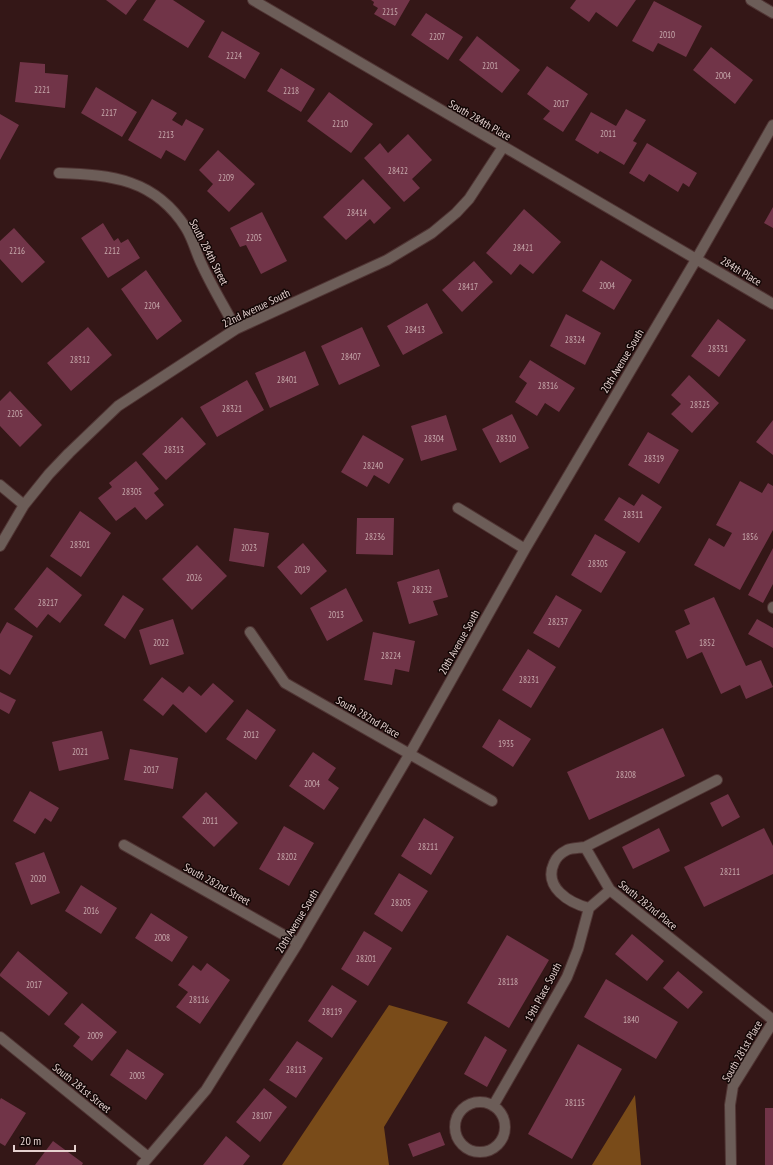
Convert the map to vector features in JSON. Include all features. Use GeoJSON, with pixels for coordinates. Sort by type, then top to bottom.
{"type":"FeatureCollection","features":[{"type":"Feature","properties":{"kind":"street","name":"South 284th Place"},"geometry":{"type":"LineString","coordinates":[[253,0],[502,147],[697,258]]}},
{"type":"Feature","properties":{"kind":"street"},"geometry":{"type":"LineString","coordinates":[[751,0],[773,13]]}},
{"type":"Feature","properties":{"kind":"street","name":"20th Avenue South"},"geometry":{"type":"LineString","coordinates":[[145,1161],[206,1090],[298,943],[409,755],[525,550],[697,258],[773,125]]}},
{"type":"Feature","properties":{"kind":"street","name":"22nd Avenue South"},"geometry":{"type":"LineString","coordinates":[[0,546],[24,505],[49,474],[118,406],[236,330],[387,260],[432,233],[456,213],[469,199],[502,147]]}},
{"type":"Feature","properties":{"kind":"street","name":"South 284th Street"},"geometry":{"type":"LineString","coordinates":[[59,173],[106,175],[121,179],[148,190],[162,201],[187,229],[202,265],[236,330]]}},
{"type":"Feature","properties":{"kind":"street","name":"284th Place"},"geometry":{"type":"LineString","coordinates":[[697,258],[773,304]]}},
{"type":"Feature","properties":{"kind":"street"},"geometry":{"type":"LineString","coordinates":[[0,485],[24,505]]}},
{"type":"Feature","properties":{"kind":"street"},"geometry":{"type":"LineString","coordinates":[[458,508],[525,550]]}},
{"type":"Feature","properties":{"kind":"street","name":"South 282nd Place"},"geometry":{"type":"LineString","coordinates":[[250,632],[285,683],[492,801]]}},
{"type":"Feature","properties":{"kind":"street"},"geometry":{"type":"LineString","coordinates":[[610,890],[589,908],[578,905],[567,899],[559,892],[552,882],[552,869],[556,858],[567,850],[585,847],[717,780]]}},
{"type":"Feature","properties":{"kind":"street","name":"South 282nd Street"},"geometry":{"type":"LineString","coordinates":[[124,845],[298,943]]}},
{"type":"Feature","properties":{"kind":"street","name":"South 282nd Place"},"geometry":{"type":"LineString","coordinates":[[585,847],[610,890],[773,1021]]}},
{"type":"Feature","properties":{"kind":"street","name":"19th Place South"},"geometry":{"type":"LineString","coordinates":[[493,1106],[567,977],[578,948],[589,908]]}},
{"type":"Feature","properties":{"kind":"street","name":"South 281st Place"},"geometry":{"type":"LineString","coordinates":[[731,1165],[730,1105],[733,1086],[773,1021]]}},
{"type":"Feature","properties":{"kind":"street","name":"South 281st Street"},"geometry":{"type":"LineString","coordinates":[[0,1037],[145,1161]]}},
{"type":"Feature","properties":{"kind":"street"},"geometry":{"type":"LineString","coordinates":[[478,1102],[493,1106],[499,1111],[504,1119],[505,1128],[499,1144],[484,1152],[475,1152],[467,1149],[461,1144],[455,1130],[455,1122],[458,1114],[463,1108],[478,1102]]}},
{"type":"Feature","properties":{"kind":"shaded area"},"geometry":{"type":"Polygon","coordinates":[[[389,1005],[448,1022],[384,1127],[389,1165],[282,1165],[389,1005]]]}},
{"type":"Feature","properties":{"kind":"shaded area"},"geometry":{"type":"Polygon","coordinates":[[[635,1095],[641,1165],[592,1165],[635,1095]]]}},
{"type":"Feature","properties":{"kind":"building"},"geometry":{"type":"Polygon","coordinates":[[[106,0],[137,0],[126,15],[106,0]]]}},
{"type":"Feature","properties":{"kind":"building"},"geometry":{"type":"Polygon","coordinates":[[[156,0],[173,0],[205,21],[188,48],[143,20],[156,0]]]}},
{"type":"Feature","properties":{"kind":"building"},"geometry":{"type":"Polygon","coordinates":[[[371,0],[410,0],[395,26],[374,14],[378,8],[373,5],[374,2],[371,0]]]}},
{"type":"Feature","properties":{"kind":"building"},"geometry":{"type":"Polygon","coordinates":[[[576,0],[636,0],[617,27],[596,12],[589,22],[570,8],[576,0]]]}},
{"type":"Feature","properties":{"kind":"building"},"geometry":{"type":"Polygon","coordinates":[[[654,1],[702,26],[686,57],[658,43],[653,52],[632,41],[654,1]]]}},
{"type":"Feature","properties":{"kind":"building"},"geometry":{"type":"Polygon","coordinates":[[[426,13],[463,37],[448,60],[411,35],[426,13]]]}},
{"type":"Feature","properties":{"kind":"building"},"geometry":{"type":"Polygon","coordinates":[[[222,31],[260,53],[245,79],[208,57],[222,31]]]}},
{"type":"Feature","properties":{"kind":"building"},"geometry":{"type":"Polygon","coordinates":[[[477,36],[520,70],[502,93],[459,60],[477,36]]]}},
{"type":"Feature","properties":{"kind":"building"},"geometry":{"type":"Polygon","coordinates":[[[711,47],[753,80],[735,104],[693,70],[711,47]]]}},
{"type":"Feature","properties":{"kind":"building"},"geometry":{"type":"Polygon","coordinates":[[[20,62],[45,64],[45,73],[68,75],[65,108],[15,102],[20,62]]]}},
{"type":"Feature","properties":{"kind":"building"},"geometry":{"type":"Polygon","coordinates":[[[547,66],[588,94],[563,132],[543,119],[550,111],[527,94],[547,66]]]}},
{"type":"Feature","properties":{"kind":"building"},"geometry":{"type":"Polygon","coordinates":[[[281,68],[315,89],[301,112],[267,91],[281,68]]]}},
{"type":"Feature","properties":{"kind":"building"},"geometry":{"type":"Polygon","coordinates":[[[96,87],[137,112],[122,137],[81,113],[96,87]]]}},
{"type":"Feature","properties":{"kind":"building"},"geometry":{"type":"Polygon","coordinates":[[[329,92],[373,124],[351,153],[307,121],[329,92]]]}},
{"type":"Feature","properties":{"kind":"building"},"geometry":{"type":"Polygon","coordinates":[[[152,99],[177,113],[172,120],[182,126],[186,119],[204,129],[185,161],[166,150],[161,159],[128,140],[152,99]]]}},
{"type":"Feature","properties":{"kind":"building"},"geometry":{"type":"Polygon","coordinates":[[[626,109],[646,120],[633,141],[637,143],[624,165],[600,151],[598,154],[575,140],[591,112],[616,126],[626,109]]]}},
{"type":"Feature","properties":{"kind":"building"},"geometry":{"type":"Polygon","coordinates":[[[0,114],[19,125],[0,160],[0,114]]]}},
{"type":"Feature","properties":{"kind":"building"},"geometry":{"type":"Polygon","coordinates":[[[408,134],[432,160],[412,179],[420,188],[404,202],[364,158],[380,143],[388,153],[408,134]]]}},
{"type":"Feature","properties":{"kind":"building"},"geometry":{"type":"Polygon","coordinates":[[[647,143],[697,173],[689,187],[683,183],[678,192],[649,174],[644,182],[629,173],[647,143]]]}},
{"type":"Feature","properties":{"kind":"building"},"geometry":{"type":"Polygon","coordinates":[[[218,150],[255,184],[229,212],[207,191],[213,184],[199,170],[218,150]]]}},
{"type":"Feature","properties":{"kind":"building"},"geometry":{"type":"Polygon","coordinates":[[[363,179],[391,208],[374,224],[370,219],[346,240],[323,217],[363,179]]]}},
{"type":"Feature","properties":{"kind":"building"},"geometry":{"type":"Polygon","coordinates":[[[773,207],[773,228],[764,223],[773,207]]]}},
{"type":"Feature","properties":{"kind":"building"},"geometry":{"type":"Polygon","coordinates":[[[524,209],[561,242],[533,274],[520,264],[511,275],[486,253],[524,209]]]}},
{"type":"Feature","properties":{"kind":"building"},"geometry":{"type":"Polygon","coordinates":[[[262,212],[287,261],[261,274],[246,245],[240,247],[230,228],[262,212]]]}},
{"type":"Feature","properties":{"kind":"building"},"geometry":{"type":"Polygon","coordinates":[[[103,223],[114,241],[118,238],[121,243],[128,239],[140,258],[108,278],[81,238],[103,223]]]}},
{"type":"Feature","properties":{"kind":"building"},"geometry":{"type":"Polygon","coordinates":[[[14,228],[45,262],[22,283],[0,259],[0,241],[14,228]]]}},
{"type":"Feature","properties":{"kind":"building"},"geometry":{"type":"Polygon","coordinates":[[[601,260],[632,280],[614,310],[582,291],[601,260]]]}},
{"type":"Feature","properties":{"kind":"building"},"geometry":{"type":"Polygon","coordinates":[[[474,261],[493,282],[462,312],[442,290],[474,261]]]}},
{"type":"Feature","properties":{"kind":"building"},"geometry":{"type":"Polygon","coordinates":[[[146,270],[182,321],[157,340],[121,289],[146,270]]]}},
{"type":"Feature","properties":{"kind":"building"},"geometry":{"type":"Polygon","coordinates":[[[427,303],[443,333],[403,355],[387,326],[427,303]]]}},
{"type":"Feature","properties":{"kind":"building"},"geometry":{"type":"Polygon","coordinates":[[[566,314],[601,333],[585,365],[550,346],[566,314]]]}},
{"type":"Feature","properties":{"kind":"building"},"geometry":{"type":"Polygon","coordinates":[[[718,319],[746,340],[719,377],[691,356],[718,319]]]}},
{"type":"Feature","properties":{"kind":"building"},"geometry":{"type":"Polygon","coordinates":[[[88,327],[112,355],[71,391],[47,363],[88,327]]]}},
{"type":"Feature","properties":{"kind":"building"},"geometry":{"type":"Polygon","coordinates":[[[362,327],[380,366],[339,385],[321,346],[362,327]]]}},
{"type":"Feature","properties":{"kind":"building"},"geometry":{"type":"Polygon","coordinates":[[[305,351],[319,385],[270,408],[255,373],[305,351]]]}},
{"type":"Feature","properties":{"kind":"building"},"geometry":{"type":"Polygon","coordinates":[[[530,360],[575,388],[559,412],[545,403],[537,416],[515,402],[527,383],[519,377],[530,360]]]}},
{"type":"Feature","properties":{"kind":"building"},"geometry":{"type":"Polygon","coordinates":[[[689,375],[719,403],[692,433],[671,414],[681,404],[671,395],[689,375]]]}},
{"type":"Feature","properties":{"kind":"building"},"geometry":{"type":"Polygon","coordinates":[[[247,380],[264,410],[217,437],[200,407],[247,380]]]}},
{"type":"Feature","properties":{"kind":"building"},"geometry":{"type":"Polygon","coordinates":[[[10,391],[42,425],[20,447],[0,426],[0,401],[10,391]]]}},
{"type":"Feature","properties":{"kind":"building"},"geometry":{"type":"Polygon","coordinates":[[[512,414],[529,448],[500,463],[482,429],[512,414]]]}},
{"type":"Feature","properties":{"kind":"building"},"geometry":{"type":"Polygon","coordinates":[[[446,415],[457,450],[421,461],[411,426],[446,415]]]}},
{"type":"Feature","properties":{"kind":"building"},"geometry":{"type":"Polygon","coordinates":[[[182,417],[206,444],[166,480],[142,454],[182,417]]]}},
{"type":"Feature","properties":{"kind":"building"},"geometry":{"type":"Polygon","coordinates":[[[773,420],[773,455],[756,442],[773,420]]]}},
{"type":"Feature","properties":{"kind":"building"},"geometry":{"type":"Polygon","coordinates":[[[648,432],[679,450],[659,484],[628,465],[648,432]]]}},
{"type":"Feature","properties":{"kind":"building"},"geometry":{"type":"Polygon","coordinates":[[[363,435],[404,459],[389,484],[374,475],[367,487],[341,472],[363,435]]]}},
{"type":"Feature","properties":{"kind":"building"},"geometry":{"type":"Polygon","coordinates":[[[136,461],[159,489],[154,493],[164,505],[146,520],[135,507],[116,521],[98,498],[112,487],[109,483],[136,461]]]}},
{"type":"Feature","properties":{"kind":"building"},"geometry":{"type":"Polygon","coordinates":[[[740,481],[762,493],[768,483],[773,486],[773,530],[740,590],[694,565],[709,538],[724,547],[732,533],[716,525],[740,481]]]}},
{"type":"Feature","properties":{"kind":"building"},"geometry":{"type":"Polygon","coordinates":[[[642,494],[662,507],[639,543],[604,520],[619,497],[634,506],[642,494]]]}},
{"type":"Feature","properties":{"kind":"building"},"geometry":{"type":"Polygon","coordinates":[[[80,511],[111,533],[81,577],[50,556],[80,511]]]}},
{"type":"Feature","properties":{"kind":"building"},"geometry":{"type":"Polygon","coordinates":[[[357,518],[394,518],[393,555],[356,554],[357,518]]]}},
{"type":"Feature","properties":{"kind":"building"},"geometry":{"type":"Polygon","coordinates":[[[234,528],[269,533],[264,567],[229,561],[234,528]]]}},
{"type":"Feature","properties":{"kind":"building"},"geometry":{"type":"Polygon","coordinates":[[[595,534],[626,552],[601,593],[571,575],[595,534]]]}},
{"type":"Feature","properties":{"kind":"building"},"geometry":{"type":"Polygon","coordinates":[[[303,543],[327,571],[301,595],[277,567],[303,543]]]}},
{"type":"Feature","properties":{"kind":"building"},"geometry":{"type":"Polygon","coordinates":[[[197,545],[227,576],[192,610],[162,579],[197,545]]]}},
{"type":"Feature","properties":{"kind":"building"},"geometry":{"type":"Polygon","coordinates":[[[773,548],[773,584],[763,603],[748,595],[773,548]]]}},
{"type":"Feature","properties":{"kind":"building"},"geometry":{"type":"Polygon","coordinates":[[[47,567],[82,595],[60,623],[48,614],[37,628],[14,609],[47,567]]]}},
{"type":"Feature","properties":{"kind":"building"},"geometry":{"type":"Polygon","coordinates":[[[439,569],[448,597],[433,601],[438,615],[409,624],[397,582],[439,569]]]}},
{"type":"Feature","properties":{"kind":"building"},"geometry":{"type":"Polygon","coordinates":[[[346,588],[363,621],[327,641],[310,608],[346,588]]]}},
{"type":"Feature","properties":{"kind":"building"},"geometry":{"type":"Polygon","coordinates":[[[123,595],[144,609],[125,639],[104,625],[123,595]]]}},
{"type":"Feature","properties":{"kind":"building"},"geometry":{"type":"Polygon","coordinates":[[[556,595],[582,610],[559,648],[533,633],[556,595]]]}},
{"type":"Feature","properties":{"kind":"building"},"geometry":{"type":"Polygon","coordinates":[[[714,597],[746,666],[761,660],[773,687],[746,699],[740,685],[721,694],[702,652],[687,659],[675,631],[690,624],[684,610],[714,597]]]}},
{"type":"Feature","properties":{"kind":"building"},"geometry":{"type":"Polygon","coordinates":[[[173,619],[184,654],[150,665],[139,630],[173,619]]]}},
{"type":"Feature","properties":{"kind":"building"},"geometry":{"type":"Polygon","coordinates":[[[757,619],[773,628],[773,648],[748,634],[757,619]]]}},
{"type":"Feature","properties":{"kind":"building"},"geometry":{"type":"Polygon","coordinates":[[[7,622],[33,636],[10,675],[0,669],[0,634],[7,622]]]}},
{"type":"Feature","properties":{"kind":"building"},"geometry":{"type":"Polygon","coordinates":[[[373,632],[415,641],[409,672],[395,669],[392,685],[364,680],[373,632]]]}},
{"type":"Feature","properties":{"kind":"building"},"geometry":{"type":"Polygon","coordinates":[[[528,649],[556,667],[531,708],[502,690],[528,649]]]}},
{"type":"Feature","properties":{"kind":"building"},"geometry":{"type":"Polygon","coordinates":[[[162,677],[183,693],[189,686],[201,696],[213,683],[234,701],[206,733],[173,704],[163,716],[143,700],[162,677]]]}},
{"type":"Feature","properties":{"kind":"building"},"geometry":{"type":"Polygon","coordinates":[[[0,692],[16,700],[9,714],[0,709],[0,692]]]}},
{"type":"Feature","properties":{"kind":"building"},"geometry":{"type":"Polygon","coordinates":[[[247,709],[276,730],[256,760],[226,739],[247,709]]]}},
{"type":"Feature","properties":{"kind":"building"},"geometry":{"type":"Polygon","coordinates":[[[499,719],[531,739],[513,767],[482,747],[499,719]]]}},
{"type":"Feature","properties":{"kind":"building"},"geometry":{"type":"Polygon","coordinates":[[[663,728],[685,776],[589,820],[567,772],[663,728]]]}},
{"type":"Feature","properties":{"kind":"building"},"geometry":{"type":"Polygon","coordinates":[[[102,731],[109,759],[59,771],[52,742],[102,731]]]}},
{"type":"Feature","properties":{"kind":"building"},"geometry":{"type":"Polygon","coordinates":[[[130,749],[178,758],[173,789],[124,780],[130,749]]]}},
{"type":"Feature","properties":{"kind":"building"},"geometry":{"type":"Polygon","coordinates":[[[313,752],[336,768],[328,780],[339,788],[324,810],[289,786],[313,752]]]}},
{"type":"Feature","properties":{"kind":"building"},"geometry":{"type":"Polygon","coordinates":[[[30,791],[59,808],[51,822],[45,818],[35,834],[13,821],[30,791]]]}},
{"type":"Feature","properties":{"kind":"building"},"geometry":{"type":"Polygon","coordinates":[[[206,792],[238,823],[214,847],[182,817],[206,792]]]}},
{"type":"Feature","properties":{"kind":"building"},"geometry":{"type":"Polygon","coordinates":[[[728,794],[740,817],[722,827],[710,803],[728,794]]]}},
{"type":"Feature","properties":{"kind":"building"},"geometry":{"type":"Polygon","coordinates":[[[424,818],[454,837],[431,875],[401,856],[424,818]]]}},
{"type":"Feature","properties":{"kind":"building"},"geometry":{"type":"Polygon","coordinates":[[[284,826],[314,843],[289,886],[259,869],[284,826]]]}},
{"type":"Feature","properties":{"kind":"building"},"geometry":{"type":"Polygon","coordinates":[[[659,828],[670,851],[633,869],[622,847],[659,828]]]}},
{"type":"Feature","properties":{"kind":"building"},"geometry":{"type":"Polygon","coordinates":[[[764,828],[773,846],[773,874],[704,907],[684,867],[764,828]]]}},
{"type":"Feature","properties":{"kind":"building"},"geometry":{"type":"Polygon","coordinates":[[[44,852],[60,893],[31,905],[15,863],[44,852]]]}},
{"type":"Feature","properties":{"kind":"building"},"geometry":{"type":"Polygon","coordinates":[[[399,873],[428,891],[402,932],[374,914],[399,873]]]}},
{"type":"Feature","properties":{"kind":"building"},"geometry":{"type":"Polygon","coordinates":[[[81,885],[117,908],[101,934],[65,911],[81,885]]]}},
{"type":"Feature","properties":{"kind":"building"},"geometry":{"type":"Polygon","coordinates":[[[151,913],[188,937],[172,962],[135,938],[151,913]]]}},
{"type":"Feature","properties":{"kind":"building"},"geometry":{"type":"Polygon","coordinates":[[[364,931],[392,948],[368,986],[341,969],[364,931]]]}},
{"type":"Feature","properties":{"kind":"building"},"geometry":{"type":"Polygon","coordinates":[[[632,934],[664,961],[647,981],[615,954],[632,934]]]}},
{"type":"Feature","properties":{"kind":"building"},"geometry":{"type":"Polygon","coordinates":[[[507,935],[549,960],[509,1028],[467,1003],[507,935]]]}},
{"type":"Feature","properties":{"kind":"building"},"geometry":{"type":"Polygon","coordinates":[[[18,951],[68,993],[49,1016],[0,976],[18,951]]]}},
{"type":"Feature","properties":{"kind":"building"},"geometry":{"type":"Polygon","coordinates":[[[207,963],[230,980],[200,1024],[176,1007],[188,992],[178,985],[193,965],[201,971],[207,963]]]}},
{"type":"Feature","properties":{"kind":"building"},"geometry":{"type":"Polygon","coordinates":[[[678,971],[703,992],[688,1009],[663,988],[678,971]]]}},
{"type":"Feature","properties":{"kind":"building"},"geometry":{"type":"Polygon","coordinates":[[[606,979],[678,1022],[656,1059],[584,1017],[606,979]]]}},
{"type":"Feature","properties":{"kind":"building"},"geometry":{"type":"Polygon","coordinates":[[[332,985],[357,1001],[332,1038],[308,1021],[332,985]]]}},
{"type":"Feature","properties":{"kind":"building"},"geometry":{"type":"Polygon","coordinates":[[[82,1003],[117,1032],[92,1061],[73,1046],[80,1037],[64,1024],[82,1003]]]}},
{"type":"Feature","properties":{"kind":"building"},"geometry":{"type":"Polygon","coordinates":[[[485,1036],[507,1050],[487,1087],[464,1074],[485,1036]]]}},
{"type":"Feature","properties":{"kind":"building"},"geometry":{"type":"Polygon","coordinates":[[[297,1041],[323,1058],[296,1098],[269,1080],[297,1041]]]}},
{"type":"Feature","properties":{"kind":"building"},"geometry":{"type":"Polygon","coordinates":[[[578,1044],[622,1069],[572,1159],[528,1134],[578,1044]]]}},
{"type":"Feature","properties":{"kind":"building"},"geometry":{"type":"Polygon","coordinates":[[[127,1049],[164,1074],[146,1100],[110,1075],[127,1049]]]}},
{"type":"Feature","properties":{"kind":"building"},"geometry":{"type":"Polygon","coordinates":[[[264,1088],[287,1107],[260,1142],[236,1122],[264,1088]]]}},
{"type":"Feature","properties":{"kind":"building"},"geometry":{"type":"Polygon","coordinates":[[[1,1098],[26,1113],[5,1146],[0,1143],[1,1098]]]}},
{"type":"Feature","properties":{"kind":"building"},"geometry":{"type":"Polygon","coordinates":[[[765,1108],[773,1108],[773,1165],[765,1165],[765,1108]]]}},
{"type":"Feature","properties":{"kind":"building"},"geometry":{"type":"Polygon","coordinates":[[[440,1132],[445,1145],[413,1157],[408,1144],[440,1132]]]}},
{"type":"Feature","properties":{"kind":"building"},"geometry":{"type":"Polygon","coordinates":[[[226,1136],[250,1156],[243,1165],[203,1165],[226,1136]]]}},
{"type":"Feature","properties":{"kind":"building"},"geometry":{"type":"Polygon","coordinates":[[[53,1141],[83,1163],[82,1165],[35,1165],[53,1141]]]}}]}
